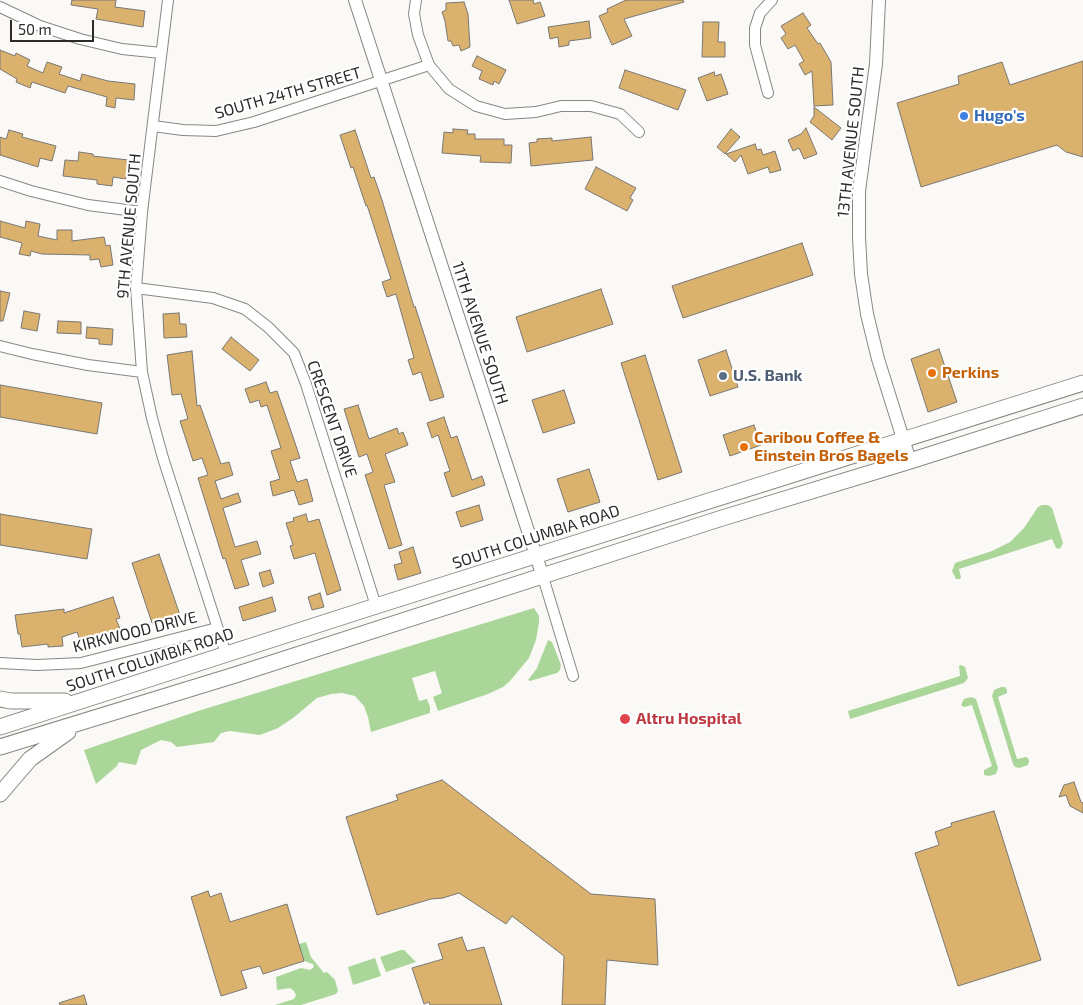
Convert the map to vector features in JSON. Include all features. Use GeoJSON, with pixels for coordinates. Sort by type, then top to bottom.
{"type":"FeatureCollection","features":[{"type":"Feature","properties":{"kind":"main road","name":"SOUTH COLUMBIA ROAD"},"geometry":{"type":"LineString","coordinates":[[0,727],[1083,383]]}},
{"type":"Feature","properties":{"kind":"main road"},"geometry":{"type":"LineString","coordinates":[[0,747],[187,690],[719,519],[1083,406]]}},
{"type":"Feature","properties":{"kind":"main road"},"geometry":{"type":"LineString","coordinates":[[187,690],[204,680],[217,669],[224,661],[226,654]]}},
{"type":"Feature","properties":{"kind":"main road"},"geometry":{"type":"LineString","coordinates":[[0,699],[45,702],[84,700]]}},
{"type":"Feature","properties":{"kind":"main road"},"geometry":{"type":"LineString","coordinates":[[0,794],[30,759],[60,736],[91,719]]}},
{"type":"Feature","properties":{"kind":"street","name":"9TH AVENUE SOUTH"},"geometry":{"type":"LineString","coordinates":[[168,0],[142,212],[136,288],[142,372],[163,458],[226,654]]}},
{"type":"Feature","properties":{"kind":"street","name":"11TH AVENUE SOUTH"},"geometry":{"type":"LineString","coordinates":[[355,0],[543,577],[573,676]]}},
{"type":"Feature","properties":{"kind":"street"},"geometry":{"type":"LineString","coordinates":[[416,0],[414,14],[418,35],[429,65],[449,88],[476,106],[505,114],[536,112],[561,106],[591,106],[620,114],[639,132]]}},
{"type":"Feature","properties":{"kind":"street"},"geometry":{"type":"LineString","coordinates":[[768,93],[755,45],[755,28],[760,12],[772,0]]}},
{"type":"Feature","properties":{"kind":"street","name":"13TH AVENUE SOUTH"},"geometry":{"type":"LineString","coordinates":[[879,0],[876,64],[859,190],[861,274],[867,314],[878,359],[910,461]]}},
{"type":"Feature","properties":{"kind":"street"},"geometry":{"type":"LineString","coordinates":[[0,7],[40,26],[80,39],[122,49],[161,53]]}},
{"type":"Feature","properties":{"kind":"street","name":"SOUTH 24TH STREET"},"geometry":{"type":"LineString","coordinates":[[153,126],[182,130],[216,131],[254,122],[429,65]]}},
{"type":"Feature","properties":{"kind":"street"},"geometry":{"type":"LineString","coordinates":[[0,181],[88,205],[142,212]]}},
{"type":"Feature","properties":{"kind":"street","name":"CRESCENT DRIVE"},"geometry":{"type":"LineString","coordinates":[[136,288],[213,298],[245,309],[268,327],[294,353],[306,384],[376,606]]}},
{"type":"Feature","properties":{"kind":"street"},"geometry":{"type":"LineString","coordinates":[[0,346],[60,360],[142,372]]}},
{"type":"Feature","properties":{"kind":"street","name":"KIRKWOOD DRIVE"},"geometry":{"type":"LineString","coordinates":[[0,663],[37,665],[81,663],[217,628]]}},
{"type":"Feature","properties":{"kind":"green space"},"geometry":{"type":"Polygon","coordinates":[[[1048,505],[1052,508],[1063,543],[1059,549],[1056,548],[1052,539],[959,569],[961,577],[956,579],[952,571],[955,563],[992,551],[1010,542],[1024,528],[1038,507],[1048,505]]]}},
{"type":"Feature","properties":{"kind":"green space"},"geometry":{"type":"Polygon","coordinates":[[[534,608],[539,616],[539,622],[536,640],[529,658],[510,681],[503,687],[488,694],[438,711],[433,697],[442,693],[435,671],[412,678],[419,701],[427,699],[430,713],[371,732],[364,706],[355,696],[342,693],[331,694],[317,698],[278,728],[260,735],[230,731],[221,733],[214,742],[177,747],[171,742],[161,740],[141,750],[136,765],[119,762],[117,766],[96,784],[84,750],[198,711],[534,608]]]}},
{"type":"Feature","properties":{"kind":"green space"},"geometry":{"type":"Polygon","coordinates":[[[548,640],[552,642],[561,665],[560,670],[557,673],[530,681],[528,680],[537,668],[548,640]]]}},
{"type":"Feature","properties":{"kind":"green space"},"geometry":{"type":"Polygon","coordinates":[[[959,666],[965,667],[968,678],[964,683],[850,719],[848,711],[960,676],[959,666]]]}},
{"type":"Feature","properties":{"kind":"green space"},"geometry":{"type":"Polygon","coordinates":[[[1005,687],[1007,690],[1007,693],[998,697],[1017,759],[1026,757],[1029,761],[1028,765],[1019,768],[1013,764],[992,696],[994,690],[1005,687]]]}},
{"type":"Feature","properties":{"kind":"green space"},"geometry":{"type":"Polygon","coordinates":[[[971,697],[976,699],[998,768],[996,774],[989,776],[984,775],[984,770],[992,766],[972,705],[964,707],[961,705],[964,699],[971,697]]]}},
{"type":"Feature","properties":{"kind":"green space"},"geometry":{"type":"Polygon","coordinates":[[[306,942],[311,957],[324,973],[327,972],[335,980],[338,991],[336,994],[301,1005],[275,1005],[294,999],[296,995],[290,988],[277,990],[276,977],[301,968],[310,970],[314,967],[313,964],[304,961],[299,944],[306,942]]]}},
{"type":"Feature","properties":{"kind":"green space"},"geometry":{"type":"Polygon","coordinates":[[[404,950],[416,962],[386,972],[380,957],[404,950]]]}},
{"type":"Feature","properties":{"kind":"green space"},"geometry":{"type":"Polygon","coordinates":[[[375,958],[381,976],[353,985],[348,967],[375,958]]]}},
{"type":"Feature","properties":{"kind":"building"},"geometry":{"type":"Polygon","coordinates":[[[72,0],[116,0],[115,7],[145,11],[143,27],[96,19],[98,9],[71,5],[72,0]]]}},
{"type":"Feature","properties":{"kind":"building"},"geometry":{"type":"Polygon","coordinates":[[[509,0],[533,0],[534,4],[540,2],[545,16],[517,24],[509,0]]]}},
{"type":"Feature","properties":{"kind":"building"},"geometry":{"type":"Polygon","coordinates":[[[626,0],[683,0],[684,2],[624,19],[632,36],[612,45],[599,16],[608,12],[607,9],[626,0]]]}},
{"type":"Feature","properties":{"kind":"building"},"geometry":{"type":"Polygon","coordinates":[[[464,2],[468,14],[470,47],[461,51],[459,45],[453,46],[451,41],[448,41],[442,12],[446,10],[446,3],[464,2]]]}},
{"type":"Feature","properties":{"kind":"building"},"geometry":{"type":"Polygon","coordinates":[[[803,13],[811,25],[807,28],[818,44],[820,43],[831,62],[833,105],[814,106],[812,71],[805,75],[799,64],[804,61],[795,45],[788,49],[781,38],[786,34],[781,26],[803,13]]]}},
{"type":"Feature","properties":{"kind":"building"},"geometry":{"type":"Polygon","coordinates":[[[589,21],[591,38],[569,41],[569,45],[559,47],[558,37],[550,39],[548,27],[589,21]]]}},
{"type":"Feature","properties":{"kind":"building"},"geometry":{"type":"Polygon","coordinates":[[[703,22],[719,22],[718,42],[725,42],[725,57],[702,57],[703,22]]]}},
{"type":"Feature","properties":{"kind":"building"},"geometry":{"type":"Polygon","coordinates":[[[0,50],[15,56],[16,53],[30,60],[27,66],[43,73],[47,62],[62,67],[59,74],[80,81],[82,74],[108,81],[135,84],[134,100],[116,98],[115,108],[106,106],[107,97],[68,86],[65,93],[32,82],[30,88],[16,82],[17,79],[0,69],[0,50]]]}},
{"type":"Feature","properties":{"kind":"building"},"geometry":{"type":"Polygon","coordinates":[[[477,56],[506,70],[499,84],[494,81],[493,85],[479,79],[482,71],[472,66],[477,56]]]}},
{"type":"Feature","properties":{"kind":"building"},"geometry":{"type":"Polygon","coordinates":[[[1083,61],[1083,157],[1066,152],[1057,145],[921,187],[897,103],[959,84],[958,76],[1002,62],[1010,85],[1083,61]]]}},
{"type":"Feature","properties":{"kind":"building"},"geometry":{"type":"Polygon","coordinates":[[[625,70],[686,90],[678,110],[619,88],[625,70]]]}},
{"type":"Feature","properties":{"kind":"building"},"geometry":{"type":"Polygon","coordinates":[[[714,72],[715,76],[721,74],[728,94],[707,101],[698,78],[714,72]]]}},
{"type":"Feature","properties":{"kind":"building"},"geometry":{"type":"Polygon","coordinates":[[[814,107],[841,128],[832,140],[810,122],[814,116],[814,107]]]}},
{"type":"Feature","properties":{"kind":"building"},"geometry":{"type":"Polygon","coordinates":[[[806,128],[817,154],[804,159],[799,148],[793,151],[788,140],[801,134],[806,128]]]}},
{"type":"Feature","properties":{"kind":"building"},"geometry":{"type":"Polygon","coordinates":[[[453,129],[468,130],[467,134],[475,134],[475,139],[504,139],[504,145],[512,145],[511,163],[480,162],[481,156],[442,153],[444,132],[453,133],[453,129]]]}},
{"type":"Feature","properties":{"kind":"building"},"geometry":{"type":"Polygon","coordinates":[[[731,129],[740,137],[725,154],[717,147],[731,129]]]}},
{"type":"Feature","properties":{"kind":"building"},"geometry":{"type":"Polygon","coordinates":[[[9,130],[23,134],[22,137],[56,146],[52,161],[40,158],[38,167],[0,155],[0,137],[6,139],[9,130]]]}},
{"type":"Feature","properties":{"kind":"building"},"geometry":{"type":"Polygon","coordinates":[[[355,130],[371,178],[374,177],[382,200],[414,307],[444,397],[430,401],[421,372],[413,375],[408,360],[414,358],[396,294],[387,297],[382,282],[391,279],[367,205],[353,167],[351,168],[340,135],[355,130]]]}},
{"type":"Feature","properties":{"kind":"building"},"geometry":{"type":"Polygon","coordinates":[[[591,137],[593,160],[531,166],[529,143],[537,142],[537,139],[552,138],[552,141],[591,137]]]}},
{"type":"Feature","properties":{"kind":"building"},"geometry":{"type":"Polygon","coordinates":[[[755,144],[757,150],[761,149],[763,155],[775,151],[781,170],[770,173],[768,167],[748,174],[741,155],[735,162],[726,154],[755,144]]]}},
{"type":"Feature","properties":{"kind":"building"},"geometry":{"type":"Polygon","coordinates":[[[79,152],[93,154],[93,156],[128,160],[126,179],[113,177],[112,186],[97,184],[97,180],[63,176],[65,160],[78,161],[79,152]]]}},
{"type":"Feature","properties":{"kind":"building"},"geometry":{"type":"Polygon","coordinates":[[[596,167],[636,188],[630,198],[633,200],[627,211],[585,189],[596,167]]]}},
{"type":"Feature","properties":{"kind":"building"},"geometry":{"type":"Polygon","coordinates":[[[0,221],[25,228],[26,221],[40,224],[38,236],[57,240],[57,230],[72,230],[72,241],[104,237],[106,246],[110,245],[113,265],[101,267],[99,259],[90,260],[90,255],[42,254],[31,251],[30,256],[19,254],[22,243],[0,237],[0,221]]]}},
{"type":"Feature","properties":{"kind":"building"},"geometry":{"type":"Polygon","coordinates":[[[802,243],[813,275],[683,318],[672,286],[802,243]]]}},
{"type":"Feature","properties":{"kind":"building"},"geometry":{"type":"Polygon","coordinates":[[[601,289],[613,324],[527,352],[516,317],[601,289]]]}},
{"type":"Feature","properties":{"kind":"building"},"geometry":{"type":"Polygon","coordinates":[[[0,291],[10,293],[3,321],[0,321],[0,291]]]}},
{"type":"Feature","properties":{"kind":"building"},"geometry":{"type":"Polygon","coordinates":[[[24,311],[40,314],[37,331],[21,328],[24,311]]]}},
{"type":"Feature","properties":{"kind":"building"},"geometry":{"type":"Polygon","coordinates":[[[179,313],[180,324],[186,324],[187,337],[164,338],[163,314],[179,313]]]}},
{"type":"Feature","properties":{"kind":"building"},"geometry":{"type":"Polygon","coordinates":[[[58,321],[81,322],[81,334],[57,333],[58,321]]]}},
{"type":"Feature","properties":{"kind":"building"},"geometry":{"type":"Polygon","coordinates":[[[87,327],[113,329],[112,345],[99,344],[99,339],[86,338],[87,327]]]}},
{"type":"Feature","properties":{"kind":"building"},"geometry":{"type":"Polygon","coordinates":[[[231,337],[259,360],[250,371],[222,349],[231,337]]]}},
{"type":"Feature","properties":{"kind":"building"},"geometry":{"type":"Polygon","coordinates":[[[939,349],[957,402],[928,412],[911,359],[939,349]]]}},
{"type":"Feature","properties":{"kind":"building"},"geometry":{"type":"Polygon","coordinates":[[[726,350],[738,387],[710,396],[698,360],[726,350]]]}},
{"type":"Feature","properties":{"kind":"building"},"geometry":{"type":"Polygon","coordinates":[[[192,351],[197,406],[200,405],[221,464],[229,462],[233,475],[215,481],[221,499],[238,493],[241,502],[223,508],[235,547],[257,541],[261,554],[241,560],[249,585],[235,589],[225,558],[223,559],[198,478],[208,475],[202,458],[193,461],[180,421],[188,419],[181,394],[172,395],[167,355],[192,351]]]}},
{"type":"Feature","properties":{"kind":"building"},"geometry":{"type":"Polygon","coordinates":[[[645,355],[682,472],[658,480],[621,363],[645,355]]]}},
{"type":"Feature","properties":{"kind":"building"},"geometry":{"type":"Polygon","coordinates":[[[266,382],[270,393],[277,391],[300,458],[290,461],[297,482],[307,479],[313,501],[299,505],[294,490],[273,496],[270,482],[280,479],[271,451],[281,448],[267,405],[261,407],[259,400],[250,403],[245,389],[266,382]]]}},
{"type":"Feature","properties":{"kind":"building"},"geometry":{"type":"Polygon","coordinates":[[[0,385],[102,403],[97,434],[0,417],[0,385]]]}},
{"type":"Feature","properties":{"kind":"building"},"geometry":{"type":"Polygon","coordinates":[[[564,390],[575,423],[543,433],[532,400],[564,390]]]}},
{"type":"Feature","properties":{"kind":"building"},"geometry":{"type":"Polygon","coordinates":[[[358,405],[369,439],[397,428],[399,434],[403,432],[408,445],[385,454],[395,482],[384,485],[402,545],[389,549],[365,475],[373,472],[367,454],[359,457],[344,409],[358,405]]]}},
{"type":"Feature","properties":{"kind":"building"},"geometry":{"type":"Polygon","coordinates":[[[444,417],[451,438],[457,436],[472,480],[482,476],[485,485],[452,497],[444,473],[450,471],[438,435],[432,438],[427,423],[444,417]]]}},
{"type":"Feature","properties":{"kind":"building"},"geometry":{"type":"Polygon","coordinates":[[[754,425],[761,445],[730,456],[723,435],[754,425]]]}},
{"type":"Feature","properties":{"kind":"building"},"geometry":{"type":"Polygon","coordinates":[[[589,469],[600,502],[568,512],[557,479],[589,469]]]}},
{"type":"Feature","properties":{"kind":"building"},"geometry":{"type":"Polygon","coordinates":[[[479,505],[483,520],[461,527],[456,512],[479,505]]]}},
{"type":"Feature","properties":{"kind":"building"},"geometry":{"type":"Polygon","coordinates":[[[0,514],[92,529],[87,559],[0,545],[0,514]]]}},
{"type":"Feature","properties":{"kind":"building"},"geometry":{"type":"Polygon","coordinates":[[[306,514],[308,522],[319,519],[341,590],[327,595],[315,553],[294,559],[290,546],[293,545],[286,523],[294,521],[293,518],[306,514]]]}},
{"type":"Feature","properties":{"kind":"building"},"geometry":{"type":"Polygon","coordinates":[[[413,547],[421,573],[398,580],[394,565],[402,563],[399,552],[413,547]]]}},
{"type":"Feature","properties":{"kind":"building"},"geometry":{"type":"Polygon","coordinates":[[[159,554],[181,618],[163,624],[162,620],[152,623],[132,563],[159,554]]]}},
{"type":"Feature","properties":{"kind":"building"},"geometry":{"type":"Polygon","coordinates":[[[270,570],[274,583],[263,587],[259,573],[270,570]]]}},
{"type":"Feature","properties":{"kind":"building"},"geometry":{"type":"Polygon","coordinates":[[[320,593],[324,607],[312,610],[308,597],[320,593]]]}},
{"type":"Feature","properties":{"kind":"building"},"geometry":{"type":"Polygon","coordinates":[[[113,597],[120,618],[116,619],[121,631],[81,643],[77,632],[62,637],[63,646],[48,647],[48,644],[22,647],[15,615],[64,609],[64,613],[113,597]]]}},
{"type":"Feature","properties":{"kind":"building"},"geometry":{"type":"Polygon","coordinates":[[[272,597],[276,611],[243,621],[239,607],[272,597]]]}},
{"type":"Feature","properties":{"kind":"building"},"geometry":{"type":"Polygon","coordinates":[[[442,780],[591,894],[655,899],[658,965],[607,960],[605,1005],[562,1005],[564,956],[512,916],[506,924],[459,893],[377,915],[346,817],[398,800],[396,795],[442,780]]]}},
{"type":"Feature","properties":{"kind":"building"},"geometry":{"type":"Polygon","coordinates":[[[1074,782],[1083,803],[1083,813],[1070,806],[1066,795],[1059,797],[1064,785],[1074,782]]]}},
{"type":"Feature","properties":{"kind":"building"},"geometry":{"type":"Polygon","coordinates":[[[994,811],[1041,960],[958,986],[915,853],[939,845],[935,832],[952,826],[951,823],[994,811]]]}},
{"type":"Feature","properties":{"kind":"building"},"geometry":{"type":"Polygon","coordinates":[[[208,891],[210,897],[221,893],[230,922],[287,904],[304,961],[263,974],[260,966],[241,971],[247,988],[221,996],[191,897],[208,891]]]}},
{"type":"Feature","properties":{"kind":"building"},"geometry":{"type":"Polygon","coordinates":[[[462,937],[467,951],[484,947],[502,1005],[430,1005],[429,1002],[424,1004],[412,968],[443,959],[438,944],[462,937]]]}},
{"type":"Feature","properties":{"kind":"building"},"geometry":{"type":"Polygon","coordinates":[[[84,995],[87,1005],[60,1005],[59,1003],[84,995]]]}},
{"type":"Feature","properties":{"kind":"place","name":"Hugo's"},"geometry":{"type":"Point","coordinates":[964,116]}},
{"type":"Feature","properties":{"kind":"place","name":"Perkins"},"geometry":{"type":"Point","coordinates":[932,373]}},
{"type":"Feature","properties":{"kind":"place","name":"U.S. Bank"},"geometry":{"type":"Point","coordinates":[723,376]}},
{"type":"Feature","properties":{"kind":"place","name":"Caribou Coffee & Einstein Bros Bagels"},"geometry":{"type":"Point","coordinates":[744,447]}},
{"type":"Feature","properties":{"kind":"place","name":"Altru Hospital"},"geometry":{"type":"Point","coordinates":[625,719]}}]}
